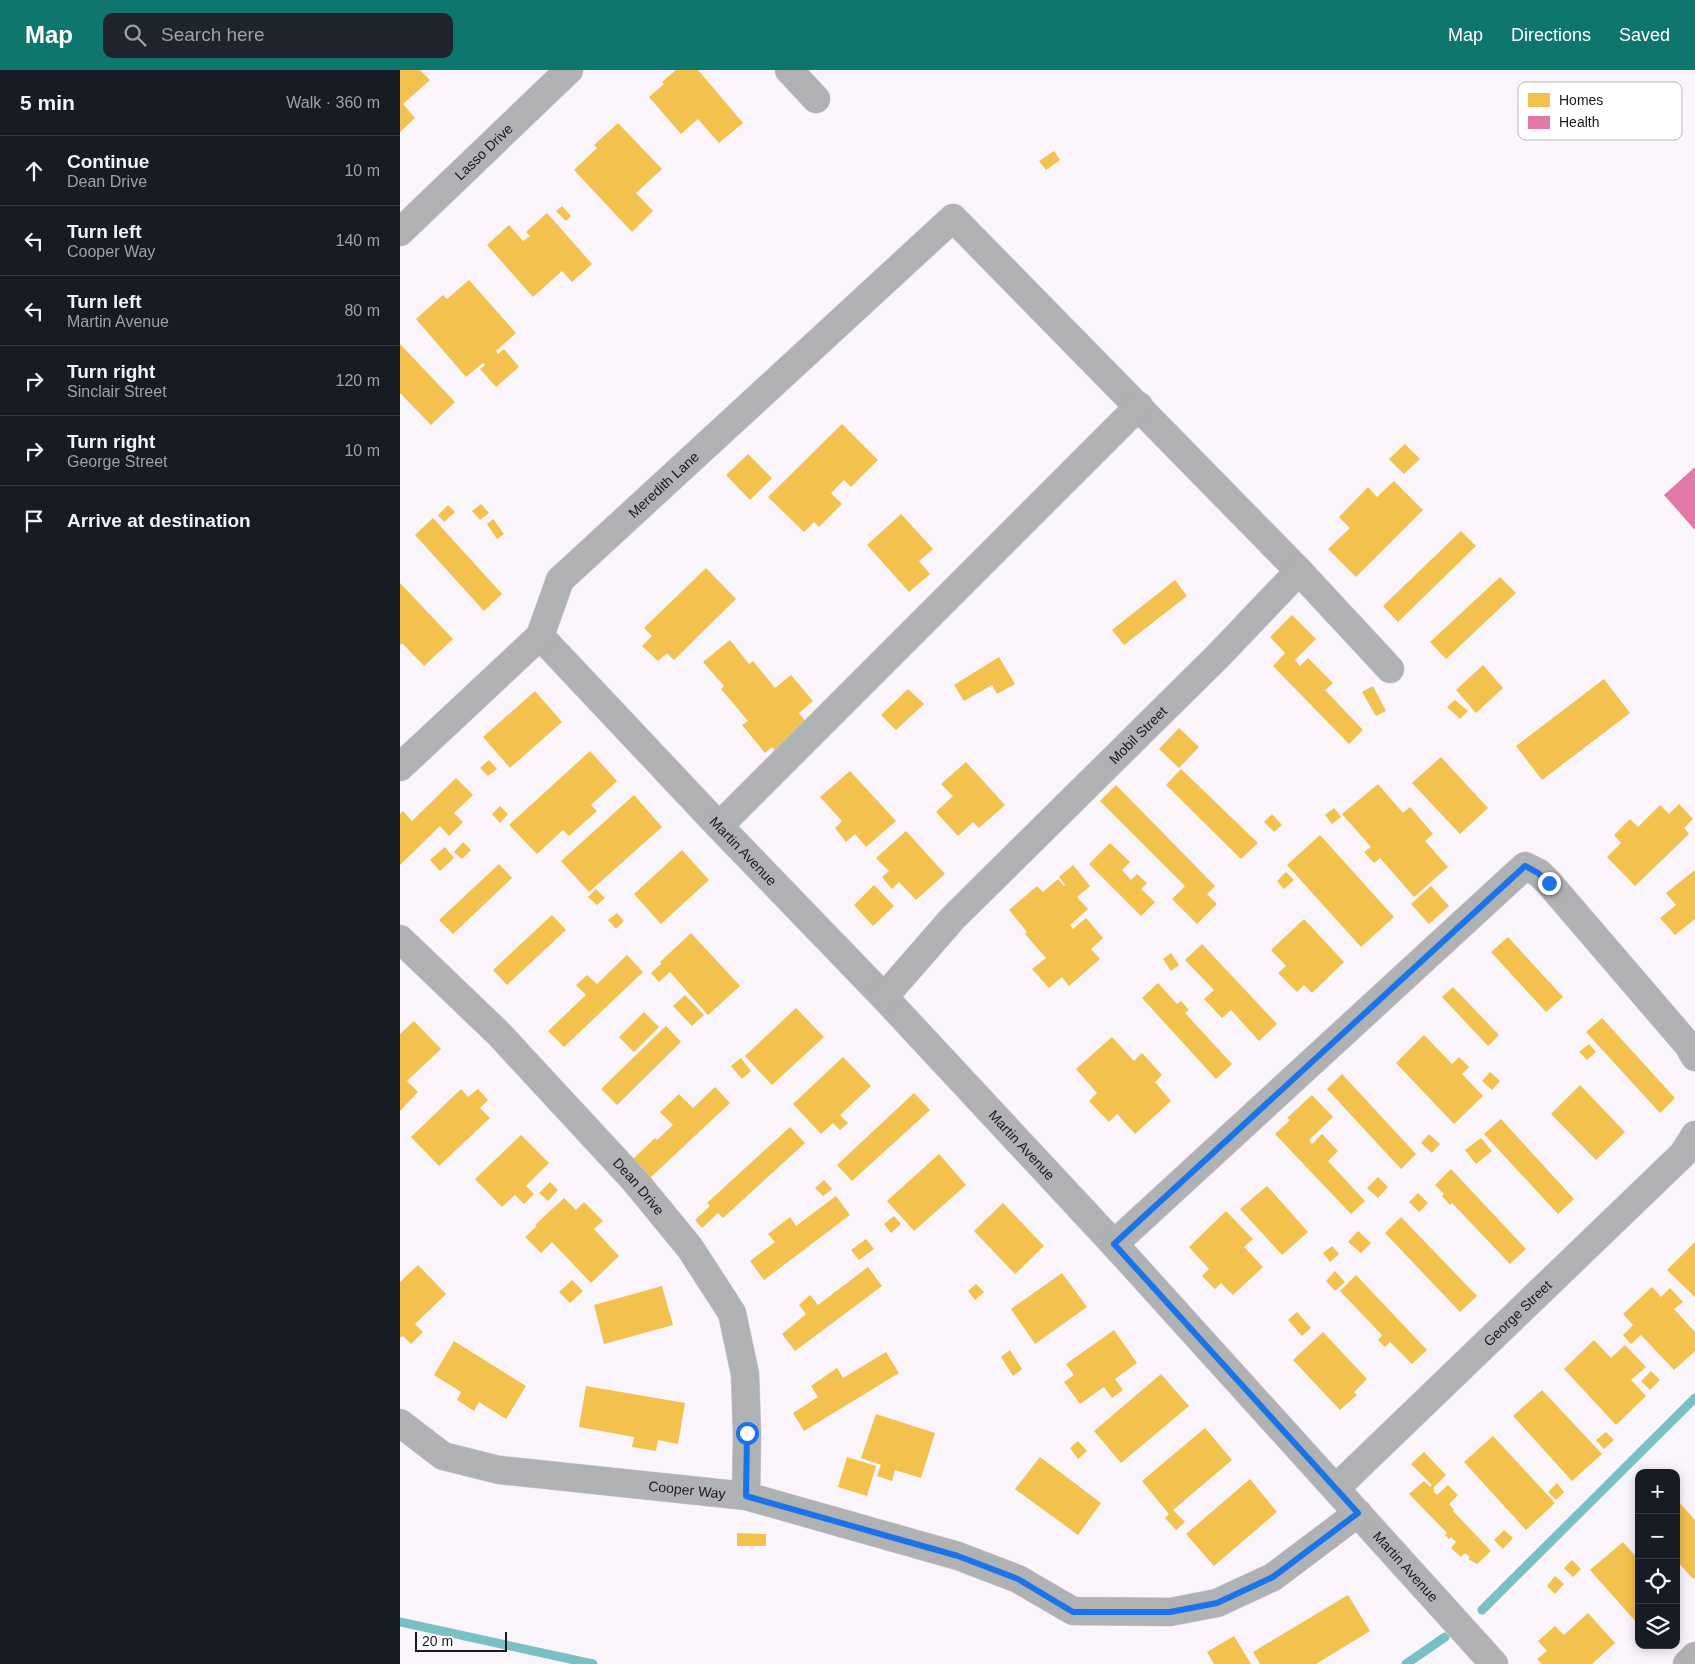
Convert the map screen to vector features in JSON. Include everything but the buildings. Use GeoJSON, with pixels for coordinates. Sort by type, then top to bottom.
{"type":"FeatureCollection","features":[{"type":"Feature","properties":{"kind":"street","name":"Lasso Drive"},"geometry":{"type":"LineString","coordinates":[[400,232],[569,70]]}},
{"type":"Feature","properties":{"kind":"street"},"geometry":{"type":"LineString","coordinates":[[789,70],[816,99]]}},
{"type":"Feature","properties":{"kind":"street","name":"Meredith Lane"},"geometry":{"type":"LineString","coordinates":[[400,767],[540,636],[560,580],[953,218],[1139,406]]}},
{"type":"Feature","properties":{"kind":"street"},"geometry":{"type":"LineString","coordinates":[[719,826],[1139,406],[1300,571],[1390,669]]}},
{"type":"Feature","properties":{"kind":"street","name":"Mobil Street"},"geometry":{"type":"LineString","coordinates":[[884,996],[953,918],[1163,711],[1300,571]]}},
{"type":"Feature","properties":{"kind":"street","name":"Martin Avenue"},"geometry":{"type":"LineString","coordinates":[[540,636],[719,826],[884,996],[1114,1244],[1494,1664]]}},
{"type":"Feature","properties":{"kind":"street"},"geometry":{"type":"LineString","coordinates":[[1114,1244],[1525,866],[1538,873],[1549,883],[1688,1044],[1695,1057]]}},
{"type":"Feature","properties":{"kind":"street","name":"Dean Drive"},"geometry":{"type":"LineString","coordinates":[[400,939],[499,1034],[636,1181],[690,1248],[732,1313],[745,1374],[747,1433],[746,1496]]}},
{"type":"Feature","properties":{"kind":"street","name":"George Street"},"geometry":{"type":"LineString","coordinates":[[1336,1488],[1683,1154],[1695,1135]]}},
{"type":"Feature","properties":{"kind":"street","name":"Cooper Way"},"geometry":{"type":"LineString","coordinates":[[400,1424],[443,1456],[498,1470],[746,1496],[958,1556],[1018,1579],[1073,1612],[1170,1612],[1217,1603],[1273,1577],[1358,1513]]}},
{"type":"Feature","properties":{"kind":"street"},"geometry":{"type":"LineString","coordinates":[[1687,1664],[1695,1656]]}},
{"type":"Feature","properties":{"kind":"waterway"},"geometry":{"type":"LineString","coordinates":[[1482,1610],[1695,1398]]}},
{"type":"Feature","properties":{"kind":"waterway"},"geometry":{"type":"LineString","coordinates":[[400,1622],[593,1664]]}},
{"type":"Feature","properties":{"kind":"waterway"},"geometry":{"type":"LineString","coordinates":[[1406,1664],[1445,1637]]}},
{"type":"Feature","properties":{"kind":"route"},"geometry":{"type":"LineString","coordinates":[[747,1433],[746,1496],[958,1556],[1018,1579],[1073,1612],[1170,1612],[1217,1603],[1273,1577],[1358,1513],[1114,1244],[1525,866],[1538,873],[1549,883]]}}]}
